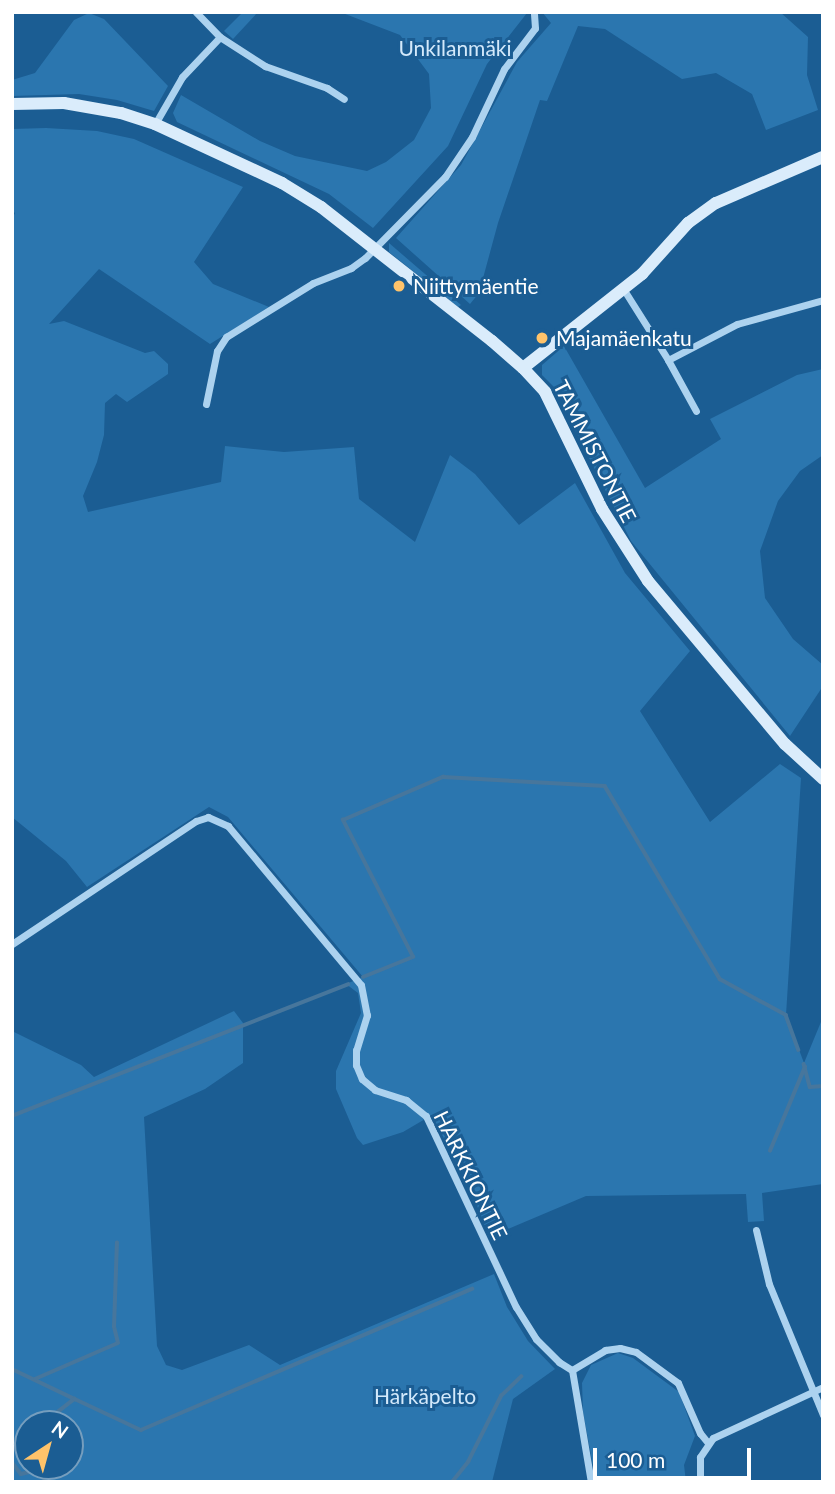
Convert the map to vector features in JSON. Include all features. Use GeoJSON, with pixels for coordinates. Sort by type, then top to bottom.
{"type":"FeatureCollection","features":[{"type":"Feature","properties":{"kind":"street"},"geometry":{"type":"LineString","coordinates":[[196,12],[220,37],[265,66],[327,88],[344,99]]}},
{"type":"Feature","properties":{"kind":"street"},"geometry":{"type":"LineString","coordinates":[[206,404],[217,351],[226,337],[313,283],[351,268],[375,248],[456,163],[472,137],[504,69],[534,28],[534,12]]}},
{"type":"Feature","properties":{"kind":"street"},"geometry":{"type":"LineString","coordinates":[[155,124],[182,77],[220,37]]}},
{"type":"Feature","properties":{"kind":"street","name":"TAMMISTONTIE"},"geometry":{"type":"LineString","coordinates":[[12,104],[86,106],[155,124],[303,195],[375,248],[523,368],[545,393],[602,509],[648,581],[785,744],[823,779]]}},
{"type":"Feature","properties":{"kind":"street"},"geometry":{"type":"LineString","coordinates":[[523,368],[624,290],[688,223],[716,203],[823,157]]}},
{"type":"Feature","properties":{"kind":"street"},"geometry":{"type":"LineString","coordinates":[[624,290],[696,411]]}},
{"type":"Feature","properties":{"kind":"street"},"geometry":{"type":"LineString","coordinates":[[668,360],[737,324],[823,300]]}},
{"type":"Feature","properties":{"kind":"street","name":"HARKKIONTIE"},"geometry":{"type":"LineString","coordinates":[[12,944],[196,821],[208,817],[228,826],[360,985],[367,1015],[356,1050],[356,1065],[362,1079],[375,1090],[406,1100],[426,1116],[526,1326],[554,1357],[572,1370]]}},
{"type":"Feature","properties":{"kind":"street"},"geometry":{"type":"LineString","coordinates":[[756,1230],[769,1284],[823,1415]]}},
{"type":"Feature","properties":{"kind":"street"},"geometry":{"type":"LineString","coordinates":[[591,1482],[572,1370],[614,1348],[636,1352],[678,1383],[700,1433],[708,1443]]}},
{"type":"Feature","properties":{"kind":"street"},"geometry":{"type":"LineString","coordinates":[[700,1482],[699,1457],[718,1434],[823,1387]]}},
{"type":"Feature","properties":{"kind":"green space"},"geometry":{"type":"Polygon","coordinates":[[[243,12],[258,12],[233,39],[224,31],[243,12]]]}},
{"type":"Feature","properties":{"kind":"green space","name":"Unkilanmäki"},"geometry":{"type":"Polygon","coordinates":[[[340,12],[527,13],[487,64],[448,146],[373,228],[329,194],[177,122],[173,113],[181,95],[260,141],[295,156],[367,171],[386,162],[414,140],[431,108],[429,74],[400,35],[340,12]]]}},
{"type":"Feature","properties":{"kind":"green space"},"geometry":{"type":"Polygon","coordinates":[[[542,12],[780,12],[808,37],[807,75],[818,110],[766,130],[752,94],[716,73],[682,79],[605,29],[578,26],[547,101],[540,100],[498,223],[479,293],[470,304],[396,238],[461,165],[517,62],[551,23],[542,12]]]}},
{"type":"Feature","properties":{"kind":"green space"},"geometry":{"type":"Polygon","coordinates":[[[89,13],[104,19],[168,86],[154,111],[117,100],[79,94],[12,96],[12,80],[35,73],[74,20],[89,13]]]}},
{"type":"Feature","properties":{"kind":"green space"},"geometry":{"type":"Polygon","coordinates":[[[12,129],[97,131],[134,139],[243,187],[194,262],[213,284],[269,307],[210,344],[99,269],[49,324],[64,321],[145,353],[154,351],[168,364],[168,374],[127,402],[116,394],[105,403],[104,435],[97,462],[83,496],[88,512],[221,482],[225,446],[284,452],[354,447],[359,499],[415,542],[450,455],[475,474],[519,525],[575,483],[625,573],[690,651],[640,711],[710,822],[780,764],[801,778],[786,1015],[804,1063],[823,1017],[823,1184],[762,1193],[764,1221],[748,1222],[746,1194],[586,1196],[489,1237],[473,1195],[432,1115],[403,1132],[363,1145],[357,1138],[336,1089],[336,1071],[361,1013],[358,993],[346,984],[363,977],[228,817],[209,807],[87,887],[66,861],[12,817],[12,219],[15,213],[12,211],[12,129]]]}},
{"type":"Feature","properties":{"kind":"green space"},"geometry":{"type":"Polygon","coordinates":[[[389,243],[461,305],[458,307],[389,252],[389,243]]]}},
{"type":"Feature","properties":{"kind":"green space"},"geometry":{"type":"Polygon","coordinates":[[[564,346],[645,488],[721,439],[710,419],[797,375],[823,369],[823,455],[800,471],[778,501],[760,551],[765,598],[793,639],[823,665],[823,686],[790,736],[631,541],[570,420],[580,413],[542,375],[542,365],[564,346]]]}},
{"type":"Feature","properties":{"kind":"green space","name":"Härkäpelto"},"geometry":{"type":"Polygon","coordinates":[[[234,1011],[243,1023],[243,1063],[205,1089],[144,1117],[157,1346],[166,1365],[182,1370],[249,1345],[280,1365],[494,1274],[507,1307],[528,1341],[555,1369],[513,1399],[492,1482],[12,1482],[12,1031],[81,1065],[94,1077],[234,1011]]]}},
{"type":"Feature","properties":{"kind":"green space"},"geometry":{"type":"Polygon","coordinates":[[[618,1353],[633,1358],[679,1392],[695,1436],[684,1465],[686,1482],[596,1482],[583,1412],[582,1383],[591,1365],[618,1353]]]}},
{"type":"Feature","properties":{"kind":"waterway"},"geometry":{"type":"LineString","coordinates":[[363,977],[413,957],[343,820],[443,777],[605,786],[720,979],[786,1015],[799,1050]]}},
{"type":"Feature","properties":{"kind":"waterway"},"geometry":{"type":"LineString","coordinates":[[12,1116],[348,984]]}},
{"type":"Feature","properties":{"kind":"waterway"},"geometry":{"type":"LineString","coordinates":[[804,1064],[810,1087],[823,1086]]}},
{"type":"Feature","properties":{"kind":"waterway"},"geometry":{"type":"LineString","coordinates":[[770,1151],[805,1067]]}},
{"type":"Feature","properties":{"kind":"waterway"},"geometry":{"type":"LineString","coordinates":[[35,1379],[118,1343],[114,1327],[117,1243]]}},
{"type":"Feature","properties":{"kind":"waterway"},"geometry":{"type":"LineString","coordinates":[[75,1399],[141,1430],[472,1289]]}},
{"type":"Feature","properties":{"kind":"waterway"},"geometry":{"type":"LineString","coordinates":[[12,1369],[75,1399],[61,1410]]}},
{"type":"Feature","properties":{"kind":"waterway"},"geometry":{"type":"LineString","coordinates":[[452,1482],[468,1462],[501,1396],[521,1377]]}},
{"type":"Feature","properties":{"kind":"waterway"},"geometry":{"type":"LineString","coordinates":[[12,1462],[21,1474],[38,1470],[46,1482]]}},
{"type":"Feature","properties":{"kind":"place","name":"Niittymäentie"},"geometry":{"type":"Point","coordinates":[399,286]}},
{"type":"Feature","properties":{"kind":"place","name":"Majamäenkatu"},"geometry":{"type":"Point","coordinates":[542,338]}}]}
